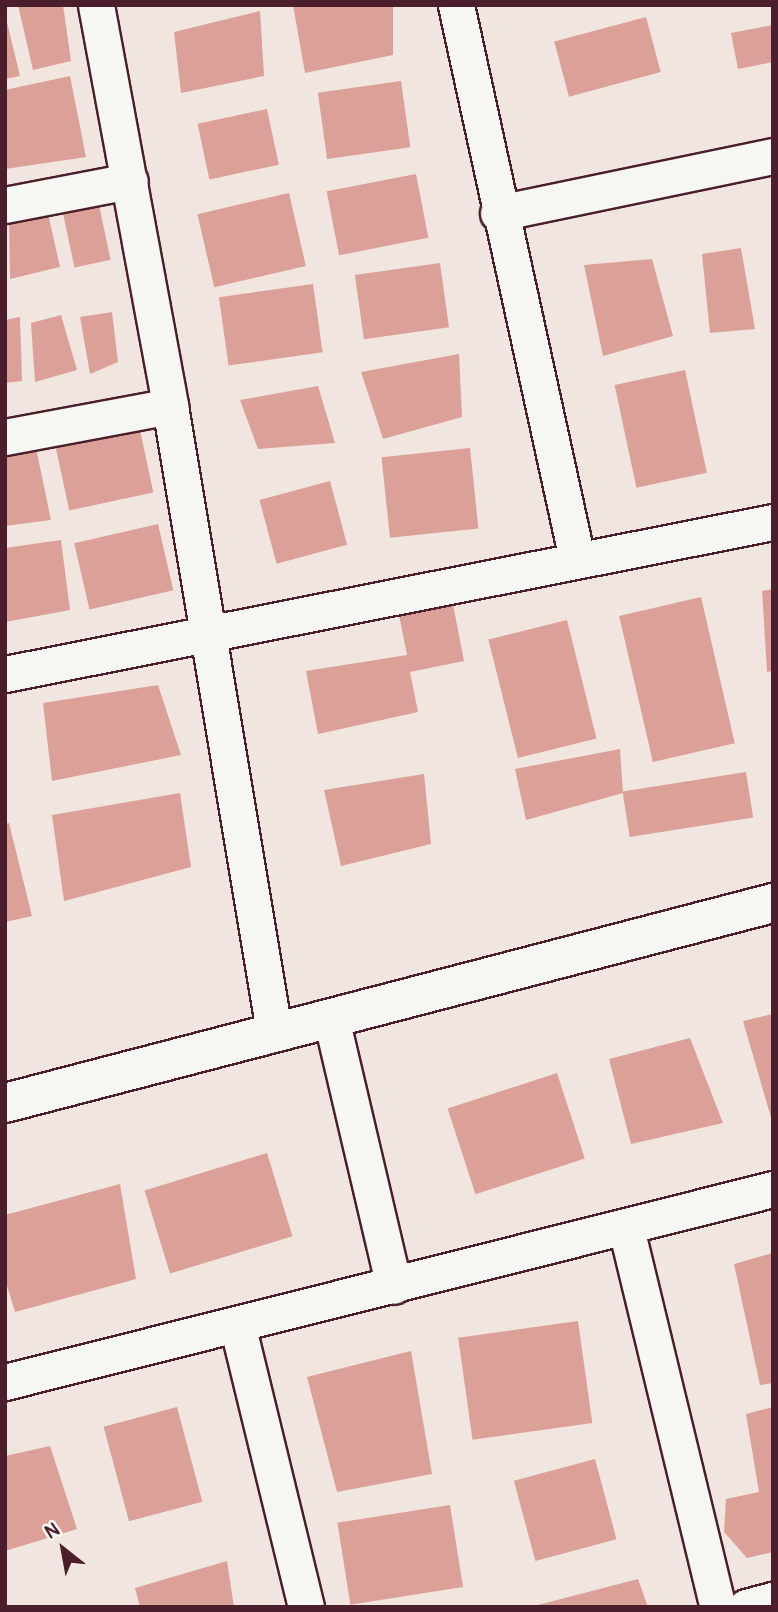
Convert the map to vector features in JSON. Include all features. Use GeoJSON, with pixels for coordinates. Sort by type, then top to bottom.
{"type":"FeatureCollection","features":[{"type":"Feature","properties":{"kind":"street"},"geometry":{"type":"LineString","coordinates":[[96,5],[170,406],[274,1031]]}},
{"type":"Feature","properties":{"kind":"street"},"geometry":{"type":"LineString","coordinates":[[456,5],[498,213],[577,559]]}},
{"type":"Feature","properties":{"kind":"street"},"geometry":{"type":"LineString","coordinates":[[498,213],[773,156]]}},
{"type":"Feature","properties":{"kind":"street"},"geometry":{"type":"LineString","coordinates":[[5,205],[130,181]]}},
{"type":"Feature","properties":{"kind":"street"},"geometry":{"type":"LineString","coordinates":[[5,437],[170,406]]}},
{"type":"Feature","properties":{"kind":"street"},"geometry":{"type":"LineString","coordinates":[[5,674],[207,637],[577,559],[773,522]]}},
{"type":"Feature","properties":{"kind":"street"},"geometry":{"type":"LineString","coordinates":[[5,1103],[773,903]]}},
{"type":"Feature","properties":{"kind":"street"},"geometry":{"type":"LineString","coordinates":[[331,1018],[394,1286]]}},
{"type":"Feature","properties":{"kind":"street"},"geometry":{"type":"LineString","coordinates":[[5,1381],[626,1228],[773,1189]]}},
{"type":"Feature","properties":{"kind":"street"},"geometry":{"type":"LineString","coordinates":[[626,1228],[718,1607]]}},
{"type":"Feature","properties":{"kind":"street"},"geometry":{"type":"LineString","coordinates":[[237,1324],[306,1607]]}},
{"type":"Feature","properties":{"kind":"street"},"geometry":{"type":"LineString","coordinates":[[746,1607],[773,1600]]}},
{"type":"Feature","properties":{"kind":"building"},"geometry":{"type":"Polygon","coordinates":[[[18,5],[63,5],[71,61],[33,70],[18,5]]]}},
{"type":"Feature","properties":{"kind":"building"},"geometry":{"type":"Polygon","coordinates":[[[293,5],[393,5],[393,55],[305,73],[293,5]]]}},
{"type":"Feature","properties":{"kind":"building"},"geometry":{"type":"Polygon","coordinates":[[[260,11],[264,76],[181,93],[174,32],[260,11]]]}},
{"type":"Feature","properties":{"kind":"building"},"geometry":{"type":"Polygon","coordinates":[[[5,14],[20,76],[5,79],[5,14]]]}},
{"type":"Feature","properties":{"kind":"building"},"geometry":{"type":"Polygon","coordinates":[[[646,17],[661,72],[569,97],[554,42],[646,17]]]}},
{"type":"Feature","properties":{"kind":"building"},"geometry":{"type":"Polygon","coordinates":[[[773,25],[773,62],[738,69],[731,33],[773,25]]]}},
{"type":"Feature","properties":{"kind":"building"},"geometry":{"type":"Polygon","coordinates":[[[70,76],[86,157],[5,169],[5,90],[70,76]]]}},
{"type":"Feature","properties":{"kind":"building"},"geometry":{"type":"Polygon","coordinates":[[[401,81],[410,147],[327,159],[318,93],[401,81]]]}},
{"type":"Feature","properties":{"kind":"building"},"geometry":{"type":"Polygon","coordinates":[[[267,109],[279,165],[209,180],[198,124],[267,109]]]}},
{"type":"Feature","properties":{"kind":"building"},"geometry":{"type":"Polygon","coordinates":[[[416,174],[428,238],[339,255],[327,191],[416,174]]]}},
{"type":"Feature","properties":{"kind":"building"},"geometry":{"type":"Polygon","coordinates":[[[289,193],[306,266],[214,287],[197,214],[289,193]]]}},
{"type":"Feature","properties":{"kind":"building"},"geometry":{"type":"Polygon","coordinates":[[[99,205],[111,260],[74,267],[63,213],[99,205]]]}},
{"type":"Feature","properties":{"kind":"building"},"geometry":{"type":"Polygon","coordinates":[[[47,209],[60,267],[10,279],[9,219],[47,209]]]}},
{"type":"Feature","properties":{"kind":"building"},"geometry":{"type":"Polygon","coordinates":[[[741,248],[755,329],[710,333],[702,254],[741,248]]]}},
{"type":"Feature","properties":{"kind":"building"},"geometry":{"type":"Polygon","coordinates":[[[652,259],[673,336],[603,356],[584,265],[652,259]]]}},
{"type":"Feature","properties":{"kind":"building"},"geometry":{"type":"Polygon","coordinates":[[[440,263],[449,327],[364,339],[355,275],[440,263]]]}},
{"type":"Feature","properties":{"kind":"building"},"geometry":{"type":"Polygon","coordinates":[[[313,284],[323,352],[229,366],[219,297],[313,284]]]}},
{"type":"Feature","properties":{"kind":"building"},"geometry":{"type":"Polygon","coordinates":[[[112,312],[118,362],[90,374],[80,317],[112,312]]]}},
{"type":"Feature","properties":{"kind":"building"},"geometry":{"type":"Polygon","coordinates":[[[61,315],[77,370],[35,382],[31,323],[61,315]]]}},
{"type":"Feature","properties":{"kind":"building"},"geometry":{"type":"Polygon","coordinates":[[[20,317],[22,381],[5,383],[5,320],[20,317]]]}},
{"type":"Feature","properties":{"kind":"building"},"geometry":{"type":"Polygon","coordinates":[[[459,354],[462,417],[383,439],[361,372],[459,354]]]}},
{"type":"Feature","properties":{"kind":"building"},"geometry":{"type":"Polygon","coordinates":[[[685,370],[707,473],[636,488],[615,385],[685,370]]]}},
{"type":"Feature","properties":{"kind":"building"},"geometry":{"type":"Polygon","coordinates":[[[318,386],[335,443],[258,449],[240,400],[318,386]]]}},
{"type":"Feature","properties":{"kind":"building"},"geometry":{"type":"Polygon","coordinates":[[[140,430],[153,493],[69,510],[56,448],[140,430]]]}},
{"type":"Feature","properties":{"kind":"building"},"geometry":{"type":"Polygon","coordinates":[[[36,448],[51,520],[5,526],[5,455],[36,448]]]}},
{"type":"Feature","properties":{"kind":"building"},"geometry":{"type":"Polygon","coordinates":[[[470,448],[478,529],[390,538],[381,457],[470,448]]]}},
{"type":"Feature","properties":{"kind":"building"},"geometry":{"type":"Polygon","coordinates":[[[330,481],[347,545],[277,564],[259,500],[330,481]]]}},
{"type":"Feature","properties":{"kind":"building"},"geometry":{"type":"Polygon","coordinates":[[[158,524],[173,590],[90,610],[74,543],[158,524]]]}},
{"type":"Feature","properties":{"kind":"building"},"geometry":{"type":"Polygon","coordinates":[[[61,540],[70,610],[5,622],[5,548],[61,540]]]}},
{"type":"Feature","properties":{"kind":"building"},"geometry":{"type":"Polygon","coordinates":[[[773,589],[773,671],[767,672],[762,591],[773,589]]]}},
{"type":"Feature","properties":{"kind":"building"},"geometry":{"type":"Polygon","coordinates":[[[701,597],[735,743],[653,762],[619,616],[701,597]]]}},
{"type":"Feature","properties":{"kind":"building"},"geometry":{"type":"Polygon","coordinates":[[[453,604],[464,661],[410,672],[418,712],[318,734],[306,671],[407,655],[399,615],[453,604]]]}},
{"type":"Feature","properties":{"kind":"building"},"geometry":{"type":"Polygon","coordinates":[[[567,620],[597,738],[518,758],[488,640],[567,620]]]}},
{"type":"Feature","properties":{"kind":"building"},"geometry":{"type":"Polygon","coordinates":[[[158,685],[181,755],[52,781],[43,703],[158,685]]]}},
{"type":"Feature","properties":{"kind":"building"},"geometry":{"type":"Polygon","coordinates":[[[620,749],[623,793],[526,820],[515,769],[620,749]]]}},
{"type":"Feature","properties":{"kind":"building"},"geometry":{"type":"Polygon","coordinates":[[[746,772],[753,817],[630,837],[623,792],[746,772]]]}},
{"type":"Feature","properties":{"kind":"building"},"geometry":{"type":"Polygon","coordinates":[[[424,774],[431,844],[341,866],[324,790],[424,774]]]}},
{"type":"Feature","properties":{"kind":"building"},"geometry":{"type":"Polygon","coordinates":[[[180,793],[191,867],[64,901],[52,815],[180,793]]]}},
{"type":"Feature","properties":{"kind":"building"},"geometry":{"type":"Polygon","coordinates":[[[9,823],[32,916],[5,922],[5,824],[9,823]]]}},
{"type":"Feature","properties":{"kind":"building"},"geometry":{"type":"Polygon","coordinates":[[[773,1014],[773,1121],[772,1121],[743,1021],[773,1014]]]}},
{"type":"Feature","properties":{"kind":"building"},"geometry":{"type":"Polygon","coordinates":[[[690,1038],[723,1123],[631,1144],[609,1059],[690,1038]]]}},
{"type":"Feature","properties":{"kind":"building"},"geometry":{"type":"Polygon","coordinates":[[[557,1073],[585,1159],[475,1194],[448,1109],[557,1073]]]}},
{"type":"Feature","properties":{"kind":"building"},"geometry":{"type":"Polygon","coordinates":[[[267,1153],[292,1236],[170,1274],[145,1190],[267,1153]]]}},
{"type":"Feature","properties":{"kind":"building"},"geometry":{"type":"Polygon","coordinates":[[[120,1184],[136,1279],[15,1312],[5,1279],[5,1215],[120,1184]]]}},
{"type":"Feature","properties":{"kind":"building"},"geometry":{"type":"Polygon","coordinates":[[[773,1253],[773,1383],[760,1385],[734,1264],[773,1253]]]}},
{"type":"Feature","properties":{"kind":"building"},"geometry":{"type":"Polygon","coordinates":[[[578,1321],[592,1423],[473,1440],[458,1338],[578,1321]]]}},
{"type":"Feature","properties":{"kind":"building"},"geometry":{"type":"Polygon","coordinates":[[[411,1351],[432,1474],[337,1492],[307,1377],[411,1351]]]}},
{"type":"Feature","properties":{"kind":"building"},"geometry":{"type":"Polygon","coordinates":[[[177,1407],[202,1502],[129,1521],[104,1427],[177,1407]]]}},
{"type":"Feature","properties":{"kind":"building"},"geometry":{"type":"Polygon","coordinates":[[[773,1407],[773,1552],[747,1558],[724,1532],[726,1499],[759,1492],[746,1414],[773,1407]]]}},
{"type":"Feature","properties":{"kind":"building"},"geometry":{"type":"Polygon","coordinates":[[[50,1446],[77,1529],[5,1551],[5,1456],[50,1446]]]}},
{"type":"Feature","properties":{"kind":"building"},"geometry":{"type":"Polygon","coordinates":[[[595,1459],[616,1539],[535,1561],[514,1481],[595,1459]]]}},
{"type":"Feature","properties":{"kind":"building"},"geometry":{"type":"Polygon","coordinates":[[[450,1505],[463,1587],[350,1605],[337,1523],[450,1505]]]}},
{"type":"Feature","properties":{"kind":"building"},"geometry":{"type":"Polygon","coordinates":[[[227,1561],[234,1607],[140,1607],[135,1588],[227,1561]]]}},
{"type":"Feature","properties":{"kind":"building"},"geometry":{"type":"Polygon","coordinates":[[[638,1579],[648,1607],[534,1607],[534,1606],[638,1579]]]}}]}
